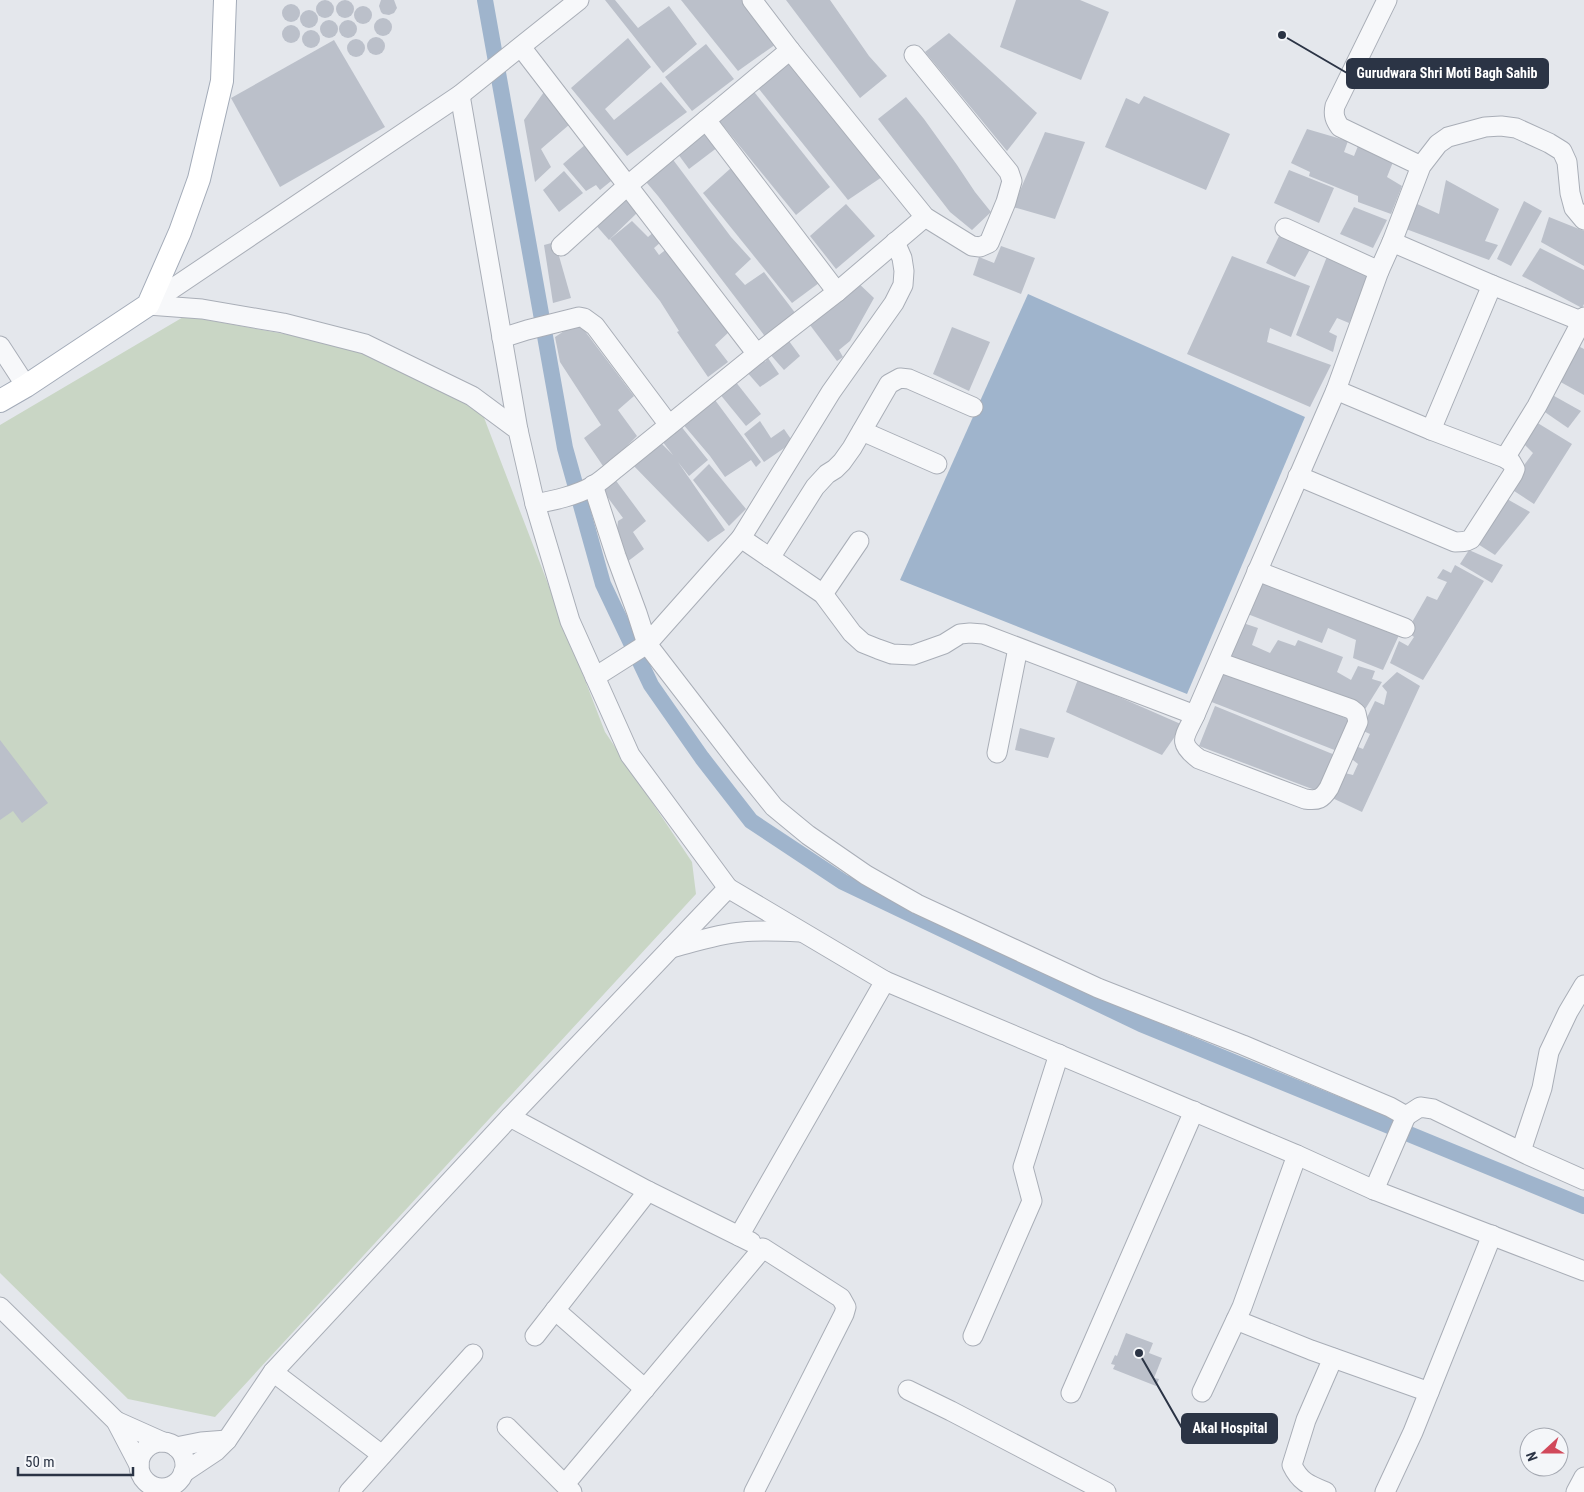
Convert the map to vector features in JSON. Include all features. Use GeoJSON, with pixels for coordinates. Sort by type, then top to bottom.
{"type":"FeatureCollection","features":[{"type":"Feature","properties":{"kind":"main road"},"geometry":{"type":"LineString","coordinates":[[0,401],[26,386],[148,305],[180,232],[204,161],[222,81],[225,0]]}},
{"type":"Feature","properties":{"kind":"street"},"geometry":{"type":"LineString","coordinates":[[148,305],[460,95],[578,0]]}},
{"type":"Feature","properties":{"kind":"street"},"geometry":{"type":"LineString","coordinates":[[752,0],[925,217],[972,246],[980,247],[989,243],[1006,202],[1012,181],[1009,172],[914,55]]}},
{"type":"Feature","properties":{"kind":"street"},"geometry":{"type":"LineString","coordinates":[[1387,0],[1336,106],[1334,112],[1335,121],[1340,127],[1421,166]]}},
{"type":"Feature","properties":{"kind":"street"},"geometry":{"type":"LineString","coordinates":[[521,47],[757,354]]}},
{"type":"Feature","properties":{"kind":"street"},"geometry":{"type":"LineString","coordinates":[[562,246],[627,186],[790,50]]}},
{"type":"Feature","properties":{"kind":"street"},"geometry":{"type":"LineString","coordinates":[[460,95],[518,430],[535,504],[570,621],[630,755],[728,888],[885,981],[1297,1155],[1374,1190],[1584,1271]]}},
{"type":"Feature","properties":{"kind":"street"},"geometry":{"type":"LineString","coordinates":[[706,120],[837,292]]}},
{"type":"Feature","properties":{"kind":"street"},"geometry":{"type":"LineString","coordinates":[[1218,662],[1351,709],[1356,713],[1358,722],[1324,797],[1319,800],[1305,798],[1199,759],[1187,750],[1185,738],[1336,390],[1379,271],[1421,166],[1438,144],[1448,136],[1485,127],[1501,126],[1516,128],[1562,151],[1567,162],[1570,193],[1574,208],[1584,220]]}},
{"type":"Feature","properties":{"kind":"street"},"geometry":{"type":"LineString","coordinates":[[535,504],[560,498],[589,487],[615,469],[837,292],[925,217]]}},
{"type":"Feature","properties":{"kind":"street"},"geometry":{"type":"LineString","coordinates":[[1285,228],[1379,271]]}},
{"type":"Feature","properties":{"kind":"street"},"geometry":{"type":"LineString","coordinates":[[595,677],[643,647],[741,538],[831,392],[894,303],[903,285],[904,271],[902,258],[895,242]]}},
{"type":"Feature","properties":{"kind":"street"},"geometry":{"type":"LineString","coordinates":[[1392,242],[1492,285],[1583,319],[1537,406],[1505,458]]}},
{"type":"Feature","properties":{"kind":"street"},"geometry":{"type":"LineString","coordinates":[[1431,430],[1492,285]]}},
{"type":"Feature","properties":{"kind":"street"},"geometry":{"type":"LineString","coordinates":[[148,305],[202,308],[283,322],[365,344],[472,396],[518,430]]}},
{"type":"Feature","properties":{"kind":"street"},"geometry":{"type":"LineString","coordinates":[[502,338],[548,324],[578,317],[584,318],[595,326],[669,425]]}},
{"type":"Feature","properties":{"kind":"street"},"geometry":{"type":"LineString","coordinates":[[0,346],[26,386]]}},
{"type":"Feature","properties":{"kind":"street"},"geometry":{"type":"LineString","coordinates":[[770,558],[815,487],[842,462],[889,384],[900,378],[909,379],[973,407]]}},
{"type":"Feature","properties":{"kind":"street"},"geometry":{"type":"LineString","coordinates":[[1298,476],[1456,542],[1467,542],[1471,539],[1513,474],[1515,469],[1513,464],[1505,458],[1431,430],[1336,390]]}},
{"type":"Feature","properties":{"kind":"street"},"geometry":{"type":"LineString","coordinates":[[862,431],[937,464]]}},
{"type":"Feature","properties":{"kind":"street"},"geometry":{"type":"LineString","coordinates":[[589,487],[637,613],[643,647],[774,807],[808,835],[866,875],[916,904],[1098,988],[1243,1045],[1390,1107],[1404,1122]]}},
{"type":"Feature","properties":{"kind":"street"},"geometry":{"type":"LineString","coordinates":[[741,538],[823,594],[852,633],[863,643],[892,654],[913,655],[944,644],[960,634],[970,632],[983,634],[1195,715]]}},
{"type":"Feature","properties":{"kind":"street"},"geometry":{"type":"LineString","coordinates":[[823,594],[859,541]]}},
{"type":"Feature","properties":{"kind":"street"},"geometry":{"type":"LineString","coordinates":[[1257,571],[1405,628]]}},
{"type":"Feature","properties":{"kind":"street"},"geometry":{"type":"LineString","coordinates":[[997,753],[1018,648]]}},
{"type":"Feature","properties":{"kind":"street"},"geometry":{"type":"LineString","coordinates":[[183,1473],[216,1451],[226,1440],[273,1372],[510,1117],[728,888]]}},
{"type":"Feature","properties":{"kind":"street"},"geometry":{"type":"LineString","coordinates":[[671,948],[741,932],[802,932]]}},
{"type":"Feature","properties":{"kind":"street"},"geometry":{"type":"LineString","coordinates":[[739,1236],[885,981]]}},
{"type":"Feature","properties":{"kind":"street"},"geometry":{"type":"LineString","coordinates":[[1521,1152],[1542,1088],[1549,1052],[1568,1012],[1584,985]]}},
{"type":"Feature","properties":{"kind":"street"},"geometry":{"type":"LineString","coordinates":[[973,1336],[1032,1201],[1023,1167],[1058,1054]]}},
{"type":"Feature","properties":{"kind":"street"},"geometry":{"type":"LineString","coordinates":[[1374,1190],[1387,1156],[1404,1122],[1420,1107],[1433,1109],[1584,1180]]}},
{"type":"Feature","properties":{"kind":"street"},"geometry":{"type":"LineString","coordinates":[[1071,1393],[1194,1111]]}},
{"type":"Feature","properties":{"kind":"street"},"geometry":{"type":"LineString","coordinates":[[510,1117],[648,1191],[764,1248],[840,1298],[846,1307],[754,1492]]}},
{"type":"Feature","properties":{"kind":"street"},"geometry":{"type":"LineString","coordinates":[[1202,1392],[1236,1320],[1297,1155]]}},
{"type":"Feature","properties":{"kind":"street"},"geometry":{"type":"LineString","coordinates":[[535,1336],[648,1191]]}},
{"type":"Feature","properties":{"kind":"street"},"geometry":{"type":"LineString","coordinates":[[1384,1492],[1413,1432],[1492,1235]]}},
{"type":"Feature","properties":{"kind":"street"},"geometry":{"type":"LineString","coordinates":[[507,1427],[568,1488],[645,1389],[764,1248]]}},
{"type":"Feature","properties":{"kind":"street"},"geometry":{"type":"LineString","coordinates":[[0,1307],[116,1421],[145,1479],[158,1489],[173,1485],[179,1480],[185,1466],[181,1452],[170,1444],[116,1421]]}},
{"type":"Feature","properties":{"kind":"street"},"geometry":{"type":"LineString","coordinates":[[555,1310],[645,1389]]}},
{"type":"Feature","properties":{"kind":"street"},"geometry":{"type":"LineString","coordinates":[[1236,1320],[1333,1358],[1429,1392]]}},
{"type":"Feature","properties":{"kind":"street"},"geometry":{"type":"LineString","coordinates":[[349,1492],[473,1354]]}},
{"type":"Feature","properties":{"kind":"street"},"geometry":{"type":"LineString","coordinates":[[1326,1492],[1305,1483],[1297,1475],[1292,1465],[1306,1420],[1333,1358]]}},
{"type":"Feature","properties":{"kind":"street"},"geometry":{"type":"LineString","coordinates":[[273,1372],[382,1455]]}},
{"type":"Feature","properties":{"kind":"street"},"geometry":{"type":"LineString","coordinates":[[908,1390],[952,1410],[1106,1492]]}},
{"type":"Feature","properties":{"kind":"street"},"geometry":{"type":"LineString","coordinates":[[139,1465],[144,1451],[156,1443],[170,1444],[226,1440]]}},
{"type":"Feature","properties":{"kind":"street"},"geometry":{"type":"LineString","coordinates":[[1576,1492],[1584,1477]]}},
{"type":"Feature","properties":{"kind":"green space"},"geometry":{"type":"Polygon","coordinates":[[[185,316],[357,347],[478,402],[605,732],[692,862],[696,894],[215,1417],[128,1399],[0,1273],[0,425],[185,316]]]}},
{"type":"Feature","properties":{"kind":"water"},"geometry":{"type":"Polygon","coordinates":[[[1028,294],[1305,417],[1187,694],[900,580],[1028,294]]]}},
{"type":"Feature","properties":{"kind":"building"},"geometry":{"type":"Polygon","coordinates":[[[325,0],[331,3],[334,9],[331,15],[325,18],[319,15],[316,9],[319,3],[325,0]]]}},
{"type":"Feature","properties":{"kind":"building"},"geometry":{"type":"Polygon","coordinates":[[[345,0],[351,3],[354,9],[351,15],[345,18],[339,15],[336,9],[339,3],[345,0]]]}},
{"type":"Feature","properties":{"kind":"building"},"geometry":{"type":"Polygon","coordinates":[[[381,0],[394,0],[397,8],[394,13],[389,15],[381,12],[379,6],[381,0]]]}},
{"type":"Feature","properties":{"kind":"building"},"geometry":{"type":"Polygon","coordinates":[[[605,0],[615,0],[638,28],[669,6],[697,44],[663,73],[605,0]]]}},
{"type":"Feature","properties":{"kind":"building"},"geometry":{"type":"Polygon","coordinates":[[[681,0],[748,0],[779,42],[738,71],[681,0]]]}},
{"type":"Feature","properties":{"kind":"building"},"geometry":{"type":"Polygon","coordinates":[[[786,0],[830,0],[869,56],[887,76],[860,98],[786,0]]]}},
{"type":"Feature","properties":{"kind":"building"},"geometry":{"type":"Polygon","coordinates":[[[1016,0],[1080,0],[1109,12],[1081,80],[1000,47],[1016,0]]]}},
{"type":"Feature","properties":{"kind":"building"},"geometry":{"type":"Polygon","coordinates":[[[291,4],[297,7],[300,13],[297,19],[291,22],[285,19],[282,13],[285,7],[291,4]]]}},
{"type":"Feature","properties":{"kind":"building"},"geometry":{"type":"Polygon","coordinates":[[[363,6],[369,9],[372,15],[369,21],[363,24],[357,21],[354,15],[357,9],[363,6]]]}},
{"type":"Feature","properties":{"kind":"building"},"geometry":{"type":"Polygon","coordinates":[[[309,10],[315,13],[318,19],[315,25],[309,28],[303,25],[300,19],[303,13],[309,10]]]}},
{"type":"Feature","properties":{"kind":"building"},"geometry":{"type":"Polygon","coordinates":[[[383,18],[389,21],[392,27],[389,33],[383,36],[377,33],[374,27],[377,21],[383,18]]]}},
{"type":"Feature","properties":{"kind":"building"},"geometry":{"type":"Polygon","coordinates":[[[329,20],[335,23],[338,29],[335,35],[329,38],[323,35],[320,29],[323,23],[329,20]]]}},
{"type":"Feature","properties":{"kind":"building"},"geometry":{"type":"Polygon","coordinates":[[[348,20],[354,23],[357,29],[354,35],[348,38],[342,35],[339,29],[342,23],[348,20]]]}},
{"type":"Feature","properties":{"kind":"building"},"geometry":{"type":"Polygon","coordinates":[[[291,25],[297,28],[300,34],[297,40],[291,43],[285,40],[282,34],[285,28],[291,25]]]}},
{"type":"Feature","properties":{"kind":"building"},"geometry":{"type":"Polygon","coordinates":[[[311,30],[317,33],[320,39],[317,45],[311,48],[305,45],[302,39],[305,33],[311,30]]]}},
{"type":"Feature","properties":{"kind":"building"},"geometry":{"type":"Polygon","coordinates":[[[949,33],[1037,113],[1007,151],[925,52],[949,33]]]}},
{"type":"Feature","properties":{"kind":"building"},"geometry":{"type":"Polygon","coordinates":[[[376,37],[382,40],[385,46],[382,52],[376,55],[370,52],[367,46],[370,40],[376,37]]]}},
{"type":"Feature","properties":{"kind":"building"},"geometry":{"type":"Polygon","coordinates":[[[628,38],[651,67],[605,109],[614,120],[661,82],[687,112],[627,156],[571,88],[628,38]]]}},
{"type":"Feature","properties":{"kind":"building"},"geometry":{"type":"Polygon","coordinates":[[[356,39],[362,42],[365,48],[362,54],[356,57],[350,54],[347,48],[350,42],[356,39]]]}},
{"type":"Feature","properties":{"kind":"building"},"geometry":{"type":"Polygon","coordinates":[[[334,40],[385,127],[280,187],[231,98],[334,40]]]}},
{"type":"Feature","properties":{"kind":"building"},"geometry":{"type":"Polygon","coordinates":[[[706,44],[734,79],[692,111],[665,77],[706,44]]]}},
{"type":"Feature","properties":{"kind":"building"},"geometry":{"type":"Polygon","coordinates":[[[790,56],[882,177],[848,200],[755,84],[790,56]]]}},
{"type":"Feature","properties":{"kind":"building"},"geometry":{"type":"Polygon","coordinates":[[[751,88],[830,187],[796,215],[716,117],[751,88]]]}},
{"type":"Feature","properties":{"kind":"building"},"geometry":{"type":"Polygon","coordinates":[[[544,92],[570,124],[541,149],[551,167],[535,182],[524,120],[544,92]]]}},
{"type":"Feature","properties":{"kind":"building"},"geometry":{"type":"Polygon","coordinates":[[[1144,96],[1230,134],[1206,190],[1105,147],[1126,98],[1139,104],[1144,96]]]}},
{"type":"Feature","properties":{"kind":"building"},"geometry":{"type":"Polygon","coordinates":[[[906,97],[991,212],[972,230],[950,212],[878,119],[906,97]]]}},
{"type":"Feature","properties":{"kind":"building"},"geometry":{"type":"Polygon","coordinates":[[[702,128],[718,147],[689,169],[675,150],[702,128]]]}},
{"type":"Feature","properties":{"kind":"building"},"geometry":{"type":"Polygon","coordinates":[[[1307,129],[1348,141],[1344,152],[1354,156],[1358,146],[1393,162],[1387,177],[1402,186],[1391,214],[1358,202],[1358,196],[1309,176],[1310,172],[1291,163],[1307,129]]]}},
{"type":"Feature","properties":{"kind":"building"},"geometry":{"type":"Polygon","coordinates":[[[1045,132],[1085,142],[1055,219],[1013,207],[1045,132]]]}},
{"type":"Feature","properties":{"kind":"building"},"geometry":{"type":"Polygon","coordinates":[[[586,144],[616,177],[600,190],[596,185],[586,191],[563,164],[586,144]]]}},
{"type":"Feature","properties":{"kind":"building"},"geometry":{"type":"Polygon","coordinates":[[[668,153],[731,237],[751,259],[735,274],[745,285],[764,272],[796,314],[767,339],[641,176],[668,153]]]}},
{"type":"Feature","properties":{"kind":"building"},"geometry":{"type":"Polygon","coordinates":[[[731,168],[823,280],[792,303],[703,193],[731,168]]]}},
{"type":"Feature","properties":{"kind":"building"},"geometry":{"type":"Polygon","coordinates":[[[1289,170],[1334,188],[1319,223],[1274,203],[1289,170]]]}},
{"type":"Feature","properties":{"kind":"building"},"geometry":{"type":"Polygon","coordinates":[[[564,171],[583,193],[559,212],[543,190],[564,171]]]}},
{"type":"Feature","properties":{"kind":"building"},"geometry":{"type":"Polygon","coordinates":[[[1446,180],[1499,209],[1485,241],[1498,245],[1489,260],[1406,229],[1415,203],[1439,214],[1446,180]]]}},
{"type":"Feature","properties":{"kind":"building"},"geometry":{"type":"Polygon","coordinates":[[[626,192],[637,213],[609,240],[594,223],[626,192]]]}},
{"type":"Feature","properties":{"kind":"building"},"geometry":{"type":"Polygon","coordinates":[[[1524,201],[1542,211],[1511,266],[1497,259],[1524,201]]]}},
{"type":"Feature","properties":{"kind":"building"},"geometry":{"type":"Polygon","coordinates":[[[846,204],[875,236],[836,269],[810,236],[846,204]]]}},
{"type":"Feature","properties":{"kind":"building"},"geometry":{"type":"Polygon","coordinates":[[[1354,207],[1387,220],[1373,248],[1340,234],[1354,207]]]}},
{"type":"Feature","properties":{"kind":"building"},"geometry":{"type":"Polygon","coordinates":[[[1549,217],[1584,231],[1584,266],[1541,242],[1549,217]]]}},
{"type":"Feature","properties":{"kind":"building"},"geometry":{"type":"Polygon","coordinates":[[[632,221],[648,237],[656,230],[662,241],[654,248],[659,255],[668,248],[730,331],[715,345],[728,362],[708,377],[677,332],[679,331],[660,301],[610,239],[632,221]]]}},
{"type":"Feature","properties":{"kind":"building"},"geometry":{"type":"Polygon","coordinates":[[[1281,232],[1313,244],[1295,277],[1266,263],[1281,232]]]}},
{"type":"Feature","properties":{"kind":"building"},"geometry":{"type":"Polygon","coordinates":[[[555,242],[571,298],[553,303],[544,245],[555,242]]]}},
{"type":"Feature","properties":{"kind":"building"},"geometry":{"type":"Polygon","coordinates":[[[1001,246],[1035,258],[1021,294],[973,275],[979,257],[994,263],[1001,246]]]}},
{"type":"Feature","properties":{"kind":"building"},"geometry":{"type":"Polygon","coordinates":[[[1540,248],[1584,270],[1584,304],[1582,308],[1522,276],[1540,248]]]}},
{"type":"Feature","properties":{"kind":"building"},"geometry":{"type":"Polygon","coordinates":[[[1328,254],[1372,272],[1349,323],[1337,318],[1329,332],[1337,336],[1333,352],[1296,335],[1328,254]]]}},
{"type":"Feature","properties":{"kind":"building"},"geometry":{"type":"Polygon","coordinates":[[[1232,256],[1310,286],[1291,337],[1270,328],[1267,342],[1331,365],[1310,407],[1187,354],[1232,256]]]}},
{"type":"Feature","properties":{"kind":"building"},"geometry":{"type":"Polygon","coordinates":[[[855,280],[874,298],[850,341],[839,350],[843,357],[837,361],[810,325],[855,280]]]}},
{"type":"Feature","properties":{"kind":"building"},"geometry":{"type":"Polygon","coordinates":[[[578,322],[634,396],[618,410],[637,436],[603,466],[584,438],[601,425],[560,362],[555,337],[578,322]]]}},
{"type":"Feature","properties":{"kind":"building"},"geometry":{"type":"Polygon","coordinates":[[[952,327],[990,342],[969,391],[933,374],[952,327]]]}},
{"type":"Feature","properties":{"kind":"building"},"geometry":{"type":"Polygon","coordinates":[[[786,337],[800,356],[784,370],[769,353],[786,337]]]}},
{"type":"Feature","properties":{"kind":"building"},"geometry":{"type":"Polygon","coordinates":[[[1578,346],[1584,349],[1584,395],[1557,380],[1578,346]]]}},
{"type":"Feature","properties":{"kind":"building"},"geometry":{"type":"Polygon","coordinates":[[[762,357],[765,362],[768,358],[779,374],[760,387],[746,371],[762,357]]]}},
{"type":"Feature","properties":{"kind":"building"},"geometry":{"type":"Polygon","coordinates":[[[735,381],[761,414],[746,426],[719,393],[735,381]]]}},
{"type":"Feature","properties":{"kind":"building"},"geometry":{"type":"Polygon","coordinates":[[[1547,392],[1581,411],[1568,428],[1539,408],[1547,392]]]}},
{"type":"Feature","properties":{"kind":"building"},"geometry":{"type":"Polygon","coordinates":[[[712,396],[761,462],[756,467],[751,460],[725,477],[682,423],[712,396]]]}},
{"type":"Feature","properties":{"kind":"building"},"geometry":{"type":"Polygon","coordinates":[[[760,421],[771,438],[784,429],[793,442],[764,462],[744,434],[760,421]]]}},
{"type":"Feature","properties":{"kind":"building"},"geometry":{"type":"Polygon","coordinates":[[[1536,422],[1572,444],[1534,504],[1508,487],[1533,453],[1523,443],[1536,422]]]}},
{"type":"Feature","properties":{"kind":"building"},"geometry":{"type":"Polygon","coordinates":[[[680,425],[708,460],[689,476],[678,462],[725,530],[708,542],[631,463],[660,442],[673,455],[662,441],[680,425]]]}},
{"type":"Feature","properties":{"kind":"building"},"geometry":{"type":"Polygon","coordinates":[[[709,464],[746,509],[729,526],[693,480],[709,464]]]}},
{"type":"Feature","properties":{"kind":"building"},"geometry":{"type":"Polygon","coordinates":[[[614,478],[646,521],[633,532],[644,549],[627,562],[616,538],[618,521],[623,518],[600,487],[614,478]]]}},
{"type":"Feature","properties":{"kind":"building"},"geometry":{"type":"Polygon","coordinates":[[[1500,495],[1530,512],[1495,555],[1473,541],[1500,495]]]}},
{"type":"Feature","properties":{"kind":"building"},"geometry":{"type":"Polygon","coordinates":[[[1469,550],[1503,565],[1492,583],[1460,564],[1469,550]]]}},
{"type":"Feature","properties":{"kind":"building"},"geometry":{"type":"Polygon","coordinates":[[[1455,565],[1484,581],[1423,680],[1390,663],[1399,641],[1408,646],[1414,637],[1407,631],[1427,596],[1437,600],[1447,582],[1437,578],[1443,569],[1451,573],[1455,565]]]}},
{"type":"Feature","properties":{"kind":"building"},"geometry":{"type":"Polygon","coordinates":[[[1259,576],[1400,633],[1383,670],[1353,658],[1356,640],[1328,628],[1322,643],[1245,613],[1259,576]]]}},
{"type":"Feature","properties":{"kind":"building"},"geometry":{"type":"Polygon","coordinates":[[[1243,623],[1258,628],[1252,645],[1270,653],[1278,640],[1295,646],[1298,640],[1343,657],[1337,672],[1351,680],[1358,666],[1375,671],[1372,679],[1382,682],[1364,711],[1228,655],[1243,623]]]}},
{"type":"Feature","properties":{"kind":"building"},"geometry":{"type":"Polygon","coordinates":[[[1224,669],[1350,720],[1337,751],[1209,701],[1224,669]]]}},
{"type":"Feature","properties":{"kind":"building"},"geometry":{"type":"Polygon","coordinates":[[[1397,672],[1420,686],[1362,812],[1328,796],[1341,772],[1353,775],[1358,764],[1348,756],[1353,745],[1363,749],[1370,734],[1361,730],[1375,701],[1384,705],[1387,692],[1382,686],[1397,672]]]}},
{"type":"Feature","properties":{"kind":"building"},"geometry":{"type":"Polygon","coordinates":[[[1078,679],[1183,725],[1162,755],[1066,712],[1078,679]]]}},
{"type":"Feature","properties":{"kind":"building"},"geometry":{"type":"Polygon","coordinates":[[[1215,706],[1335,755],[1320,792],[1199,746],[1215,706]]]}},
{"type":"Feature","properties":{"kind":"building"},"geometry":{"type":"Polygon","coordinates":[[[1020,728],[1055,738],[1048,758],[1015,750],[1020,728]]]}},
{"type":"Feature","properties":{"kind":"building"},"geometry":{"type":"Polygon","coordinates":[[[0,740],[48,803],[22,823],[13,811],[0,820],[0,740]]]}},
{"type":"Feature","properties":{"kind":"building"},"geometry":{"type":"Polygon","coordinates":[[[1126,1333],[1153,1343],[1149,1353],[1162,1358],[1154,1378],[1159,1379],[1156,1386],[1113,1369],[1115,1365],[1111,1364],[1115,1355],[1117,1356],[1126,1333]]]}},
{"type":"Feature","properties":{"kind":"waterway"},"geometry":{"type":"LineString","coordinates":[[485,0],[565,448],[603,584],[651,685],[702,758],[751,821],[843,882],[1141,1024],[1584,1206]]}},
{"type":"Feature","properties":{"kind":"place","name":"Gurudwara Shri Moti Bagh Sahib"},"geometry":{"type":"Point","coordinates":[1282,35]}},
{"type":"Feature","properties":{"kind":"place","name":"Akal Hospital"},"geometry":{"type":"Point","coordinates":[1139,1353]}}]}
